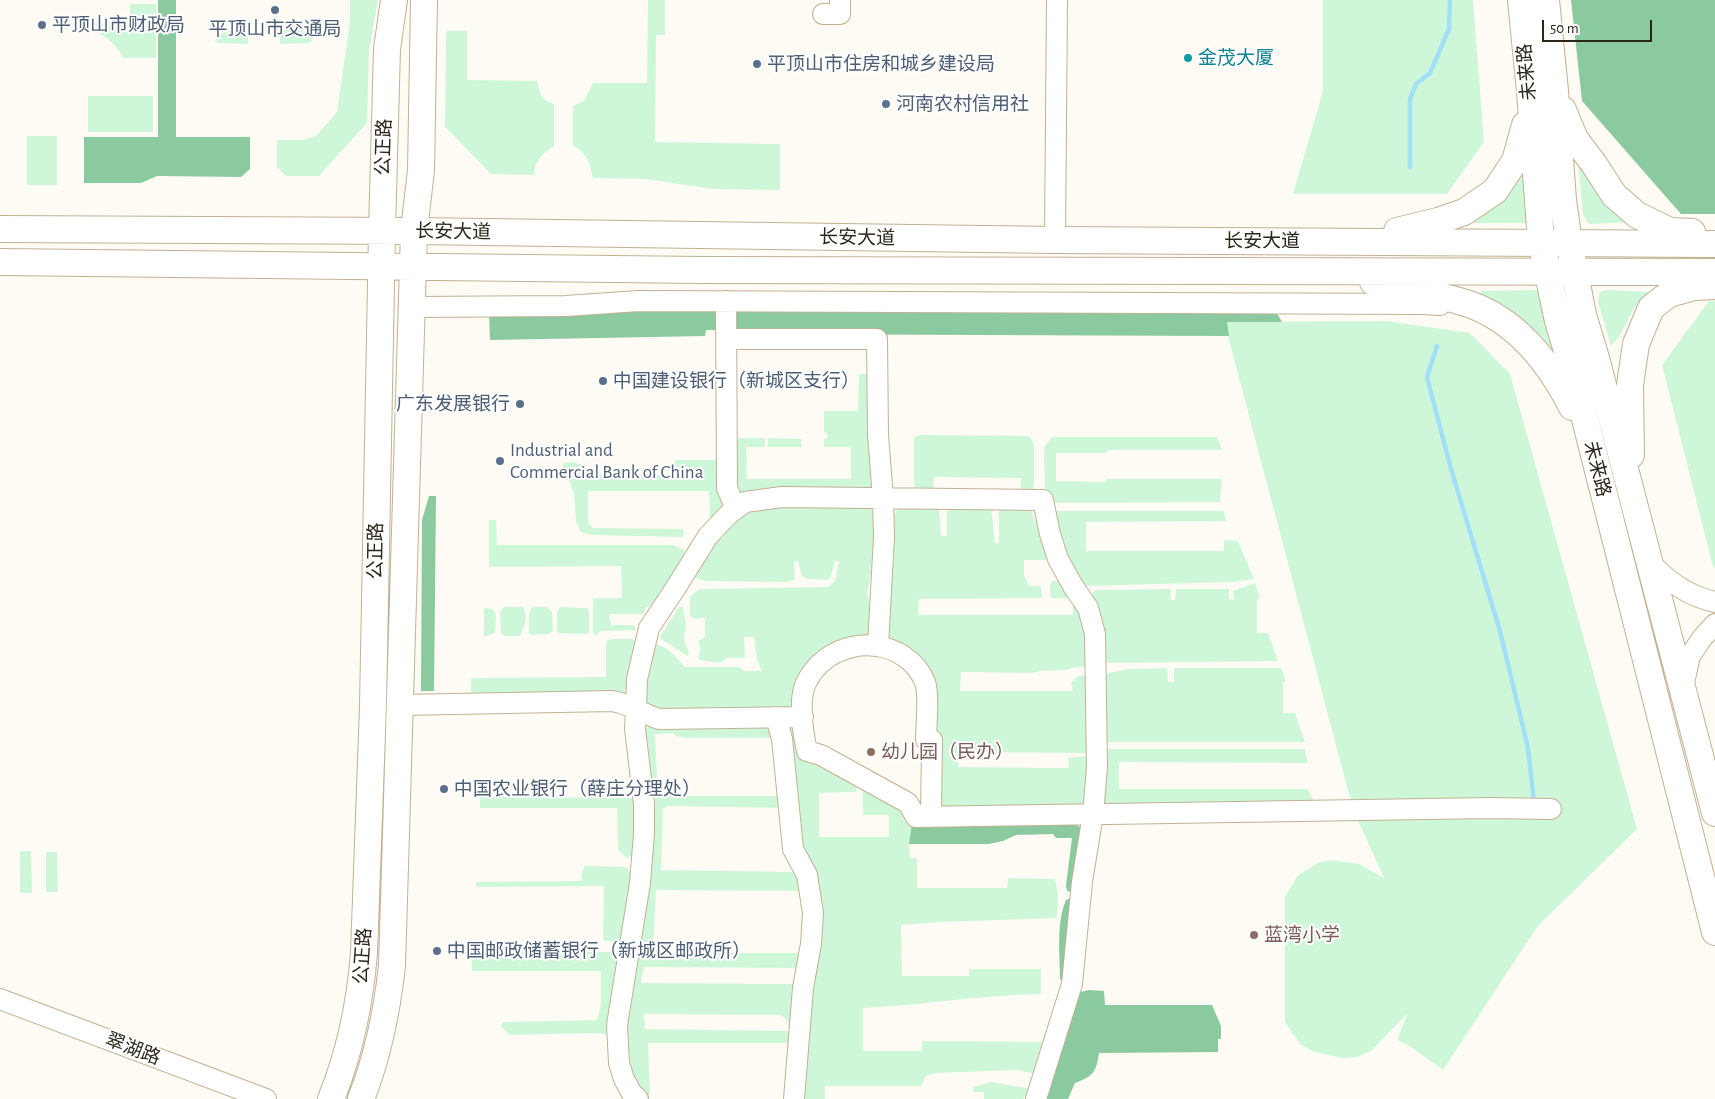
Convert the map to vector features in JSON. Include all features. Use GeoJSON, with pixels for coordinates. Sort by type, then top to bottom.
{"type":"FeatureCollection","features":[{"type":"Feature","properties":{"kind":"main road","name":"公正路"},"geometry":{"type":"LineString","coordinates":[[331,1099],[341,1074],[354,1029],[364,953],[374,706],[381,266],[387,49],[394,0]]}},
{"type":"Feature","properties":{"kind":"main road","name":"公正路"},"geometry":{"type":"LineString","coordinates":[[362,1099],[374,1065],[383,1027],[391,975],[414,231],[421,170],[424,0]]}},
{"type":"Feature","properties":{"kind":"main road","name":"未来路"},"geometry":{"type":"LineString","coordinates":[[1521,0],[1541,242],[1547,272],[1715,932]]}},
{"type":"Feature","properties":{"kind":"main road","name":"未来路"},"geometry":{"type":"LineString","coordinates":[[1546,0],[1563,200],[1574,272],[1583,315],[1596,358],[1715,813]]}},
{"type":"Feature","properties":{"kind":"main road"},"geometry":{"type":"LineString","coordinates":[[1555,91],[1575,139],[1614,195],[1637,215],[1670,231],[1715,233]]}},
{"type":"Feature","properties":{"kind":"main road"},"geometry":{"type":"LineString","coordinates":[[1323,241],[1407,230],[1438,221],[1464,212],[1495,191],[1515,161],[1530,92]]}},
{"type":"Feature","properties":{"kind":"main road","name":"长安大道"},"geometry":{"type":"LineString","coordinates":[[0,229],[414,231],[1055,240],[1715,244]]}},
{"type":"Feature","properties":{"kind":"main road","name":"长安大道"},"geometry":{"type":"LineString","coordinates":[[0,262],[711,270],[1715,272]]}},
{"type":"Feature","properties":{"kind":"main road"},"geometry":{"type":"LineString","coordinates":[[1326,271],[1460,301],[1497,316],[1509,324],[1539,354],[1562,387],[1591,445]]}},
{"type":"Feature","properties":{"kind":"main road"},"geometry":{"type":"LineString","coordinates":[[1640,530],[1631,461],[1630,385],[1636,344],[1651,308],[1669,294],[1694,287],[1715,286]]}},
{"type":"Feature","properties":{"kind":"main road"},"geometry":{"type":"LineString","coordinates":[[1668,750],[1697,743]]}},
{"type":"Feature","properties":{"kind":"street"},"geometry":{"type":"LineString","coordinates":[[823,14],[840,14],[840,0]]}},
{"type":"Feature","properties":{"kind":"street"},"geometry":{"type":"LineString","coordinates":[[1055,240],[1057,0]]}},
{"type":"Feature","properties":{"kind":"street"},"geometry":{"type":"LineString","coordinates":[[412,307],[566,306],[638,301],[1422,304],[1456,308],[1479,315],[1495,323],[1509,324]]}},
{"type":"Feature","properties":{"kind":"street"},"geometry":{"type":"LineString","coordinates":[[726,301],[727,488],[736,509]]}},
{"type":"Feature","properties":{"kind":"street"},"geometry":{"type":"LineString","coordinates":[[727,339],[877,339],[878,435],[884,537],[878,645]]}},
{"type":"Feature","properties":{"kind":"street"},"geometry":{"type":"LineString","coordinates":[[638,1099],[631,1092],[624,1079],[620,1063],[618,1025],[640,883],[644,834],[644,804],[635,729],[637,679],[649,628],[708,536],[729,514],[745,502],[782,497],[1042,500],[1058,559],[1088,608],[1095,634],[1098,768],[1082,882],[1072,984],[1036,1099]]}},
{"type":"Feature","properties":{"kind":"street"},"geometry":{"type":"LineString","coordinates":[[1649,561],[1665,578],[1678,587],[1715,602]]}},
{"type":"Feature","properties":{"kind":"street"},"geometry":{"type":"LineString","coordinates":[[1682,689],[1690,656],[1702,638],[1715,624]]}},
{"type":"Feature","properties":{"kind":"street"},"geometry":{"type":"LineString","coordinates":[[931,817],[932,740],[926,740],[926,686],[921,674],[915,665],[904,656],[893,649],[878,645],[844,648],[828,656],[816,667],[806,684],[802,698],[807,751],[821,755],[908,803],[916,817],[931,817],[1093,814],[1505,808],[1551,809]]}},
{"type":"Feature","properties":{"kind":"street"},"geometry":{"type":"LineString","coordinates":[[400,705],[612,701],[623,703],[659,719],[803,717]]}},
{"type":"Feature","properties":{"kind":"street"},"geometry":{"type":"LineString","coordinates":[[776,717],[782,739],[793,849],[807,875],[813,913],[811,944],[803,988],[794,1099]]}},
{"type":"Feature","properties":{"kind":"street","name":"翠湖路"},"geometry":{"type":"LineString","coordinates":[[0,999],[266,1099]]}},
{"type":"Feature","properties":{"kind":"green space"},"geometry":{"type":"Polygon","coordinates":[[[158,0],[176,0],[176,137],[250,137],[250,169],[241,177],[157,176],[141,183],[84,183],[84,137],[158,137],[158,0]]]}},
{"type":"Feature","properties":{"kind":"green space"},"geometry":{"type":"Polygon","coordinates":[[[350,0],[378,0],[369,51],[367,123],[319,176],[286,176],[277,167],[277,140],[303,140],[316,136],[337,112],[350,22],[350,0]]]}},
{"type":"Feature","properties":{"kind":"green space"},"geometry":{"type":"Polygon","coordinates":[[[648,0],[665,0],[665,35],[656,35],[655,142],[780,144],[780,190],[714,189],[645,179],[593,178],[587,159],[582,152],[573,146],[573,106],[584,101],[593,83],[647,83],[648,0]]]}},
{"type":"Feature","properties":{"kind":"green space"},"geometry":{"type":"Polygon","coordinates":[[[1323,0],[1473,0],[1484,142],[1447,194],[1293,194],[1323,91],[1323,0]]]}},
{"type":"Feature","properties":{"kind":"green space"},"geometry":{"type":"Polygon","coordinates":[[[1571,0],[1715,0],[1715,214],[1681,214],[1582,101],[1571,0]]]}},
{"type":"Feature","properties":{"kind":"green space"},"geometry":{"type":"Polygon","coordinates":[[[130,4],[156,4],[156,58],[124,58],[106,37],[94,31],[80,28],[80,22],[130,22],[130,4]]]}},
{"type":"Feature","properties":{"kind":"green space"},"geometry":{"type":"Polygon","coordinates":[[[248,26],[248,44],[219,43],[215,41],[216,37],[230,28],[248,26]]]}},
{"type":"Feature","properties":{"kind":"green space"},"geometry":{"type":"Polygon","coordinates":[[[280,26],[297,28],[311,37],[312,41],[309,43],[280,44],[280,26]]]}},
{"type":"Feature","properties":{"kind":"green space"},"geometry":{"type":"Polygon","coordinates":[[[446,31],[467,31],[467,80],[537,81],[542,96],[546,101],[554,104],[554,146],[540,158],[534,175],[491,174],[445,127],[446,31]]]}},
{"type":"Feature","properties":{"kind":"green space"},"geometry":{"type":"Polygon","coordinates":[[[88,96],[153,96],[153,132],[88,132],[88,96]]]}},
{"type":"Feature","properties":{"kind":"green space"},"geometry":{"type":"Polygon","coordinates":[[[27,136],[57,136],[57,185],[27,185],[27,136]]]}},
{"type":"Feature","properties":{"kind":"green space"},"geometry":{"type":"Polygon","coordinates":[[[1578,159],[1635,222],[1589,224],[1583,215],[1578,159]]]}},
{"type":"Feature","properties":{"kind":"green space"},"geometry":{"type":"Polygon","coordinates":[[[1526,160],[1531,216],[1526,223],[1472,223],[1476,215],[1526,160]]]}},
{"type":"Feature","properties":{"kind":"green space"},"geometry":{"type":"Polygon","coordinates":[[[1539,290],[1560,351],[1550,346],[1526,324],[1481,299],[1481,291],[1539,290]]]}},
{"type":"Feature","properties":{"kind":"green space"},"geometry":{"type":"Polygon","coordinates":[[[1606,290],[1649,292],[1632,311],[1622,332],[1611,346],[1598,302],[1600,292],[1606,290]]]}},
{"type":"Feature","properties":{"kind":"green space"},"geometry":{"type":"Polygon","coordinates":[[[1709,301],[1715,301],[1715,568],[1713,567],[1662,365],[1709,301]]]}},
{"type":"Feature","properties":{"kind":"green space"},"geometry":{"type":"Polygon","coordinates":[[[721,307],[721,330],[706,330],[705,336],[490,340],[489,314],[721,307]]]}},
{"type":"Feature","properties":{"kind":"green space"},"geometry":{"type":"Polygon","coordinates":[[[736,308],[1275,310],[1282,322],[1227,322],[1229,336],[736,334],[736,308]]]}},
{"type":"Feature","properties":{"kind":"green space"},"geometry":{"type":"Polygon","coordinates":[[[1386,321],[1470,333],[1510,374],[1637,829],[1538,926],[1443,1070],[1408,1045],[1397,1040],[1407,1014],[1371,1051],[1357,1057],[1342,1058],[1312,1051],[1300,1044],[1285,1022],[1285,897],[1298,875],[1320,862],[1330,860],[1359,864],[1384,878],[1356,816],[1347,787],[1229,340],[1226,322],[1386,321]]]}},
{"type":"Feature","properties":{"kind":"green space"},"geometry":{"type":"Polygon","coordinates":[[[859,374],[875,374],[876,492],[743,497],[732,478],[731,438],[765,438],[765,447],[746,447],[747,479],[851,479],[851,447],[824,447],[824,439],[828,438],[827,433],[824,432],[824,411],[858,411],[859,374]]]}},
{"type":"Feature","properties":{"kind":"green space"},"geometry":{"type":"Polygon","coordinates":[[[920,435],[1029,436],[1034,444],[1034,486],[1030,494],[1021,494],[1021,478],[934,477],[933,494],[918,493],[914,484],[914,437],[920,435]]]}},
{"type":"Feature","properties":{"kind":"green space"},"geometry":{"type":"Polygon","coordinates":[[[1052,437],[1217,437],[1222,450],[1107,450],[1107,453],[1056,453],[1056,481],[1106,482],[1106,479],[1222,479],[1220,502],[1052,503],[1045,496],[1044,447],[1052,437]]]}},
{"type":"Feature","properties":{"kind":"green space"},"geometry":{"type":"Polygon","coordinates":[[[768,438],[801,439],[802,447],[768,447],[768,438]]]}},
{"type":"Feature","properties":{"kind":"green space"},"geometry":{"type":"Polygon","coordinates":[[[675,460],[721,460],[723,513],[716,519],[710,519],[709,491],[588,491],[588,523],[593,528],[684,529],[683,537],[593,535],[581,532],[576,522],[574,493],[563,466],[564,463],[573,462],[585,466],[586,475],[674,475],[675,460]]]}},
{"type":"Feature","properties":{"kind":"green space"},"geometry":{"type":"Polygon","coordinates":[[[429,496],[436,496],[434,691],[421,691],[422,520],[429,496]]]}},
{"type":"Feature","properties":{"kind":"green space"},"geometry":{"type":"Polygon","coordinates":[[[876,504],[871,573],[867,594],[871,604],[871,630],[861,640],[852,641],[798,704],[788,710],[662,712],[643,704],[651,644],[661,645],[685,667],[739,667],[744,671],[762,671],[757,660],[754,637],[744,637],[745,658],[728,658],[720,663],[699,660],[700,647],[698,641],[705,637],[705,618],[694,619],[690,616],[690,596],[700,589],[828,587],[835,581],[839,561],[835,561],[828,580],[808,579],[802,576],[798,561],[794,561],[795,580],[787,582],[706,581],[691,576],[710,549],[738,518],[751,511],[770,505],[876,504]]]}},
{"type":"Feature","properties":{"kind":"green space"},"geometry":{"type":"Polygon","coordinates":[[[900,507],[939,507],[941,536],[947,536],[947,507],[991,507],[995,543],[999,543],[999,507],[1030,507],[1050,560],[1024,560],[1024,575],[1029,586],[1041,586],[1042,598],[919,599],[918,615],[1073,615],[1073,605],[1080,604],[1085,616],[1089,666],[1031,673],[961,672],[960,691],[1073,691],[1071,683],[1078,676],[1085,675],[1089,678],[1088,753],[959,752],[958,767],[1069,768],[1068,758],[1087,756],[1084,810],[937,810],[931,689],[892,643],[886,631],[893,519],[900,507]]]}},
{"type":"Feature","properties":{"kind":"green space"},"geometry":{"type":"Polygon","coordinates":[[[1058,511],[1223,511],[1227,521],[1086,522],[1086,551],[1224,551],[1224,540],[1238,541],[1254,579],[1232,582],[1085,586],[1068,561],[1053,514],[1058,511]]]}},
{"type":"Feature","properties":{"kind":"green space"},"geometry":{"type":"Polygon","coordinates":[[[489,520],[496,520],[497,545],[673,545],[684,550],[684,559],[659,605],[646,607],[643,614],[611,614],[609,616],[611,625],[634,625],[636,630],[601,631],[596,636],[593,633],[593,598],[622,598],[621,566],[489,567],[489,520]]]}},
{"type":"Feature","properties":{"kind":"green space"},"geometry":{"type":"Polygon","coordinates":[[[1052,581],[1063,581],[1069,598],[1051,598],[1050,585],[1052,581]]]}},
{"type":"Feature","properties":{"kind":"green space"},"geometry":{"type":"Polygon","coordinates":[[[1255,583],[1260,598],[1257,600],[1257,633],[1268,633],[1278,661],[1107,663],[1096,606],[1090,597],[1095,590],[1171,589],[1171,600],[1175,600],[1176,589],[1229,589],[1229,599],[1234,600],[1233,591],[1255,583]]]}},
{"type":"Feature","properties":{"kind":"green space"},"geometry":{"type":"Polygon","coordinates":[[[504,607],[523,607],[526,618],[520,636],[504,636],[501,633],[500,612],[504,607]]]}},
{"type":"Feature","properties":{"kind":"green space"},"geometry":{"type":"Polygon","coordinates":[[[532,607],[547,607],[552,612],[553,630],[549,634],[531,635],[529,632],[529,613],[532,607]]]}},
{"type":"Feature","properties":{"kind":"green space"},"geometry":{"type":"Polygon","coordinates":[[[560,607],[587,608],[589,610],[589,633],[558,633],[557,611],[560,607]]]}},
{"type":"Feature","properties":{"kind":"green space"},"geometry":{"type":"Polygon","coordinates":[[[679,607],[683,607],[686,624],[684,640],[689,653],[688,656],[659,638],[679,607]]]}},
{"type":"Feature","properties":{"kind":"green space"},"geometry":{"type":"Polygon","coordinates":[[[484,608],[493,609],[496,615],[495,633],[484,637],[484,608]]]}},
{"type":"Feature","properties":{"kind":"green space"},"geometry":{"type":"Polygon","coordinates":[[[632,639],[637,642],[627,689],[622,695],[483,697],[471,692],[471,678],[606,677],[606,644],[608,640],[632,639]]]}},
{"type":"Feature","properties":{"kind":"green space"},"geometry":{"type":"Polygon","coordinates":[[[1167,668],[1168,682],[1174,682],[1174,668],[1281,668],[1286,681],[1283,682],[1283,713],[1295,713],[1305,742],[1105,742],[1105,674],[1127,669],[1167,668]]]}},
{"type":"Feature","properties":{"kind":"green space"},"geometry":{"type":"Polygon","coordinates":[[[775,724],[775,736],[769,738],[687,738],[676,736],[673,733],[655,734],[658,796],[783,796],[787,808],[668,806],[663,809],[661,870],[801,872],[802,891],[656,890],[654,934],[648,953],[802,953],[802,968],[644,967],[641,983],[799,984],[794,1023],[789,1023],[781,1015],[644,1014],[645,1029],[792,1031],[793,1043],[648,1043],[650,1094],[647,1099],[640,1091],[631,1073],[627,1052],[626,1020],[644,731],[648,727],[775,724]]]}},
{"type":"Feature","properties":{"kind":"green space"},"geometry":{"type":"Polygon","coordinates":[[[789,724],[856,778],[856,792],[819,793],[819,837],[889,837],[889,815],[863,815],[862,781],[913,814],[909,844],[910,858],[917,858],[917,888],[1007,888],[1008,878],[1055,879],[1058,894],[1057,918],[901,925],[902,976],[969,976],[969,969],[1041,969],[1041,994],[996,996],[863,1008],[863,1051],[922,1051],[922,1041],[1050,1042],[1037,1074],[1016,1070],[936,1073],[926,1076],[921,1086],[825,1086],[825,1099],[799,1099],[814,963],[799,853],[789,724]]]}},
{"type":"Feature","properties":{"kind":"green space"},"geometry":{"type":"Polygon","coordinates":[[[1104,749],[1305,749],[1308,763],[1119,762],[1119,789],[1308,789],[1317,808],[1098,806],[1104,749]]]}},
{"type":"Feature","properties":{"kind":"green space"},"geometry":{"type":"Polygon","coordinates":[[[480,797],[634,798],[638,854],[626,858],[618,850],[617,808],[480,808],[480,797]]]}},
{"type":"Feature","properties":{"kind":"green space"},"geometry":{"type":"Polygon","coordinates":[[[1072,822],[1083,829],[1075,892],[1067,891],[1066,885],[1072,838],[1056,838],[1053,834],[1016,835],[1003,841],[989,844],[909,844],[912,823],[1072,822]]]}},
{"type":"Feature","properties":{"kind":"green space"},"geometry":{"type":"Polygon","coordinates":[[[20,851],[31,851],[32,893],[20,893],[20,851]]]}},
{"type":"Feature","properties":{"kind":"green space"},"geometry":{"type":"Polygon","coordinates":[[[46,852],[57,852],[58,892],[46,892],[46,852]]]}},
{"type":"Feature","properties":{"kind":"green space"},"geometry":{"type":"Polygon","coordinates":[[[585,866],[627,867],[634,884],[621,943],[603,940],[604,886],[476,887],[476,882],[582,881],[581,875],[585,866]]]}},
{"type":"Feature","properties":{"kind":"green space"},"geometry":{"type":"Polygon","coordinates":[[[1071,898],[1064,983],[1060,979],[1060,928],[1066,900],[1071,898]]]}},
{"type":"Feature","properties":{"kind":"green space"},"geometry":{"type":"Polygon","coordinates":[[[471,951],[611,952],[617,955],[619,962],[608,1033],[606,1035],[599,1033],[510,1035],[501,1027],[503,1022],[597,1020],[601,1004],[601,971],[472,971],[471,951]]]}},
{"type":"Feature","properties":{"kind":"green space"},"geometry":{"type":"Polygon","coordinates":[[[1089,990],[1104,991],[1105,1005],[1212,1005],[1221,1026],[1218,1052],[1099,1053],[1097,1065],[1093,1072],[1075,1083],[1068,1099],[1043,1099],[1080,992],[1089,990]]]}},
{"type":"Feature","properties":{"kind":"green space"},"geometry":{"type":"Polygon","coordinates":[[[991,1082],[1033,1089],[1023,1099],[984,1099],[984,1092],[973,1092],[973,1087],[991,1082]]]}},
{"type":"Feature","properties":{"kind":"waterway"},"geometry":{"type":"LineString","coordinates":[[1410,167],[1410,99],[1416,84],[1430,73],[1449,29],[1450,0]]}},
{"type":"Feature","properties":{"kind":"waterway"},"geometry":{"type":"LineString","coordinates":[[1437,346],[1427,377],[1451,469],[1500,631],[1528,748],[1534,802]]}},
{"type":"Feature","properties":{"kind":"place","name":"平顶山市交通局"},"geometry":{"type":"Point","coordinates":[275,10]}},
{"type":"Feature","properties":{"kind":"place","name":"平顶山市财政局"},"geometry":{"type":"Point","coordinates":[42,25]}},
{"type":"Feature","properties":{"kind":"place","name":"金茂大厦"},"geometry":{"type":"Point","coordinates":[1188,58]}},
{"type":"Feature","properties":{"kind":"place","name":"平顶山市住房和城乡建设局"},"geometry":{"type":"Point","coordinates":[757,64]}},
{"type":"Feature","properties":{"kind":"place","name":"河南农村信用社"},"geometry":{"type":"Point","coordinates":[886,104]}},
{"type":"Feature","properties":{"kind":"place","name":"中国建设银行（新城区支行）"},"geometry":{"type":"Point","coordinates":[603,381]}},
{"type":"Feature","properties":{"kind":"place","name":"广东发展银行"},"geometry":{"type":"Point","coordinates":[520,404]}},
{"type":"Feature","properties":{"kind":"place","name":"Industrial and Commercial Bank of China"},"geometry":{"type":"Point","coordinates":[500,461]}},
{"type":"Feature","properties":{"kind":"place","name":"幼儿园（民办）"},"geometry":{"type":"Point","coordinates":[871,752]}},
{"type":"Feature","properties":{"kind":"place","name":"中国农业银行（薛庄分理处）"},"geometry":{"type":"Point","coordinates":[444,789]}},
{"type":"Feature","properties":{"kind":"place","name":"蓝湾小学"},"geometry":{"type":"Point","coordinates":[1254,935]}},
{"type":"Feature","properties":{"kind":"place","name":"中国邮政储蓄银行（新城区邮政所）"},"geometry":{"type":"Point","coordinates":[437,951]}}]}
